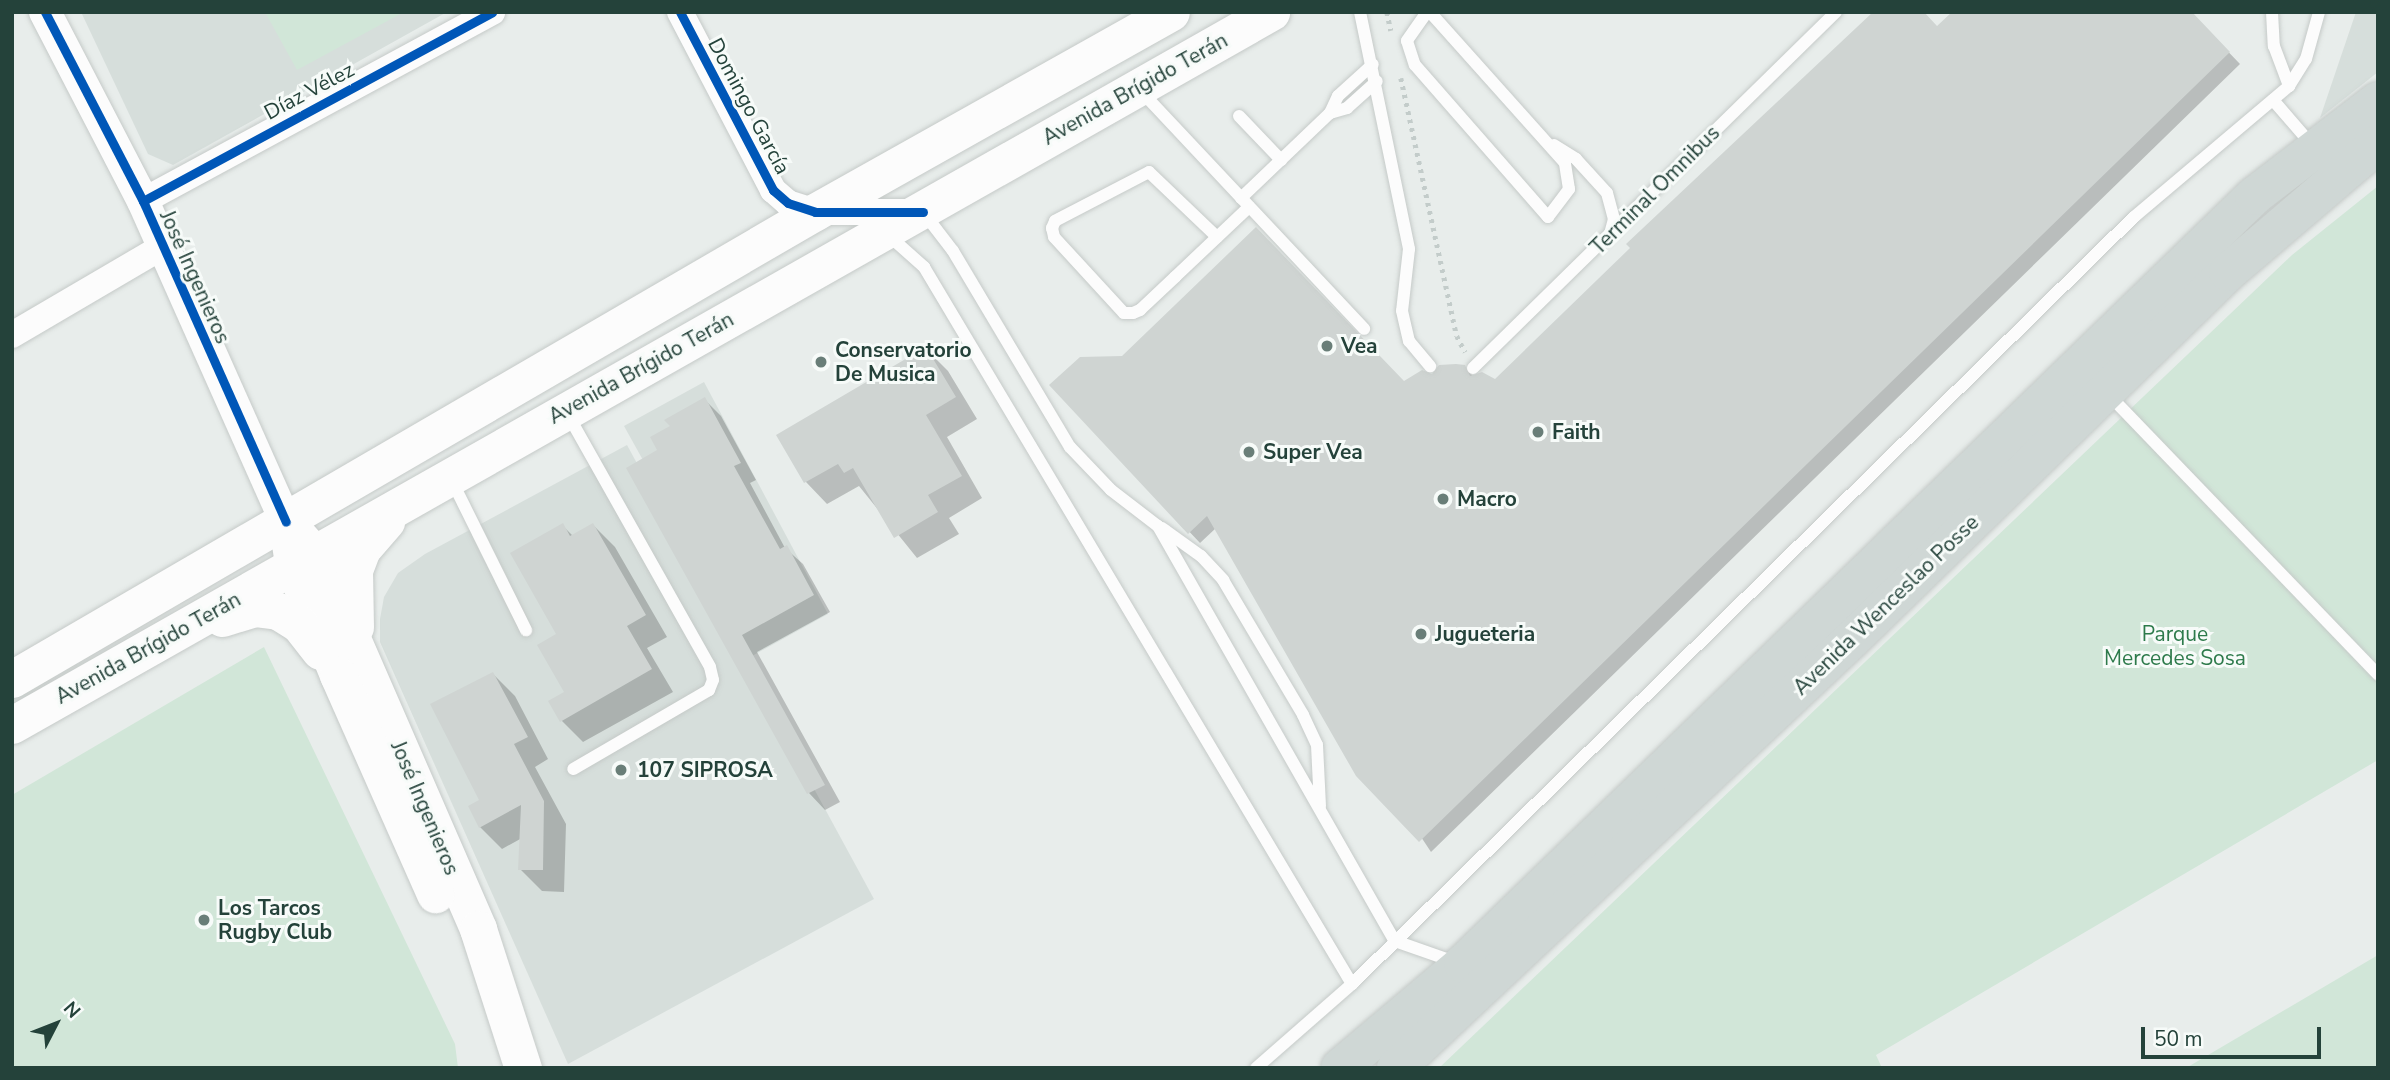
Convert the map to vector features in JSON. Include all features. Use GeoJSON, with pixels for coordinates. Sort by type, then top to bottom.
{"type":"FeatureCollection","features":[{"type":"Feature","properties":{"kind":"main road","name":"Avenida Brígido Terán"},"geometry":{"type":"LineString","coordinates":[[12,679],[815,212],[1171,12]]}},
{"type":"Feature","properties":{"kind":"main road","name":"Avenida Brígido Terán"},"geometry":{"type":"LineString","coordinates":[[12,725],[305,562],[565,409],[923,212],[1270,12]]}},
{"type":"Feature","properties":{"kind":"main road"},"geometry":{"type":"LineString","coordinates":[[1340,1068],[1463,964],[2193,255],[2315,148],[2378,101]]}},
{"type":"Feature","properties":{"kind":"main road","name":"Avenida Wenceslao Posse"},"geometry":{"type":"LineString","coordinates":[[1396,1068],[1581,897],[2271,231],[2378,144]]}},
{"type":"Feature","properties":{"kind":"main road"},"geometry":{"type":"LineString","coordinates":[[347,660],[354,570],[376,530],[406,503]]}},
{"type":"Feature","properties":{"kind":"main road","name":"José Ingenieros"},"geometry":{"type":"LineString","coordinates":[[286,522],[347,660],[458,944],[497,1068]]}},
{"type":"Feature","properties":{"kind":"main road"},"geometry":{"type":"LineString","coordinates":[[177,631],[254,608],[278,611],[347,660]]}},
{"type":"Feature","properties":{"kind":"main road","name":"José Ingenieros"},"geometry":{"type":"LineString","coordinates":[[347,660],[478,929],[523,1068]]}},
{"type":"Feature","properties":{"kind":"street","name":"José Ingenieros"},"geometry":{"type":"LineString","coordinates":[[45,12],[143,201],[286,522]]}},
{"type":"Feature","properties":{"kind":"street","name":"Díaz Vélez"},"geometry":{"type":"LineString","coordinates":[[143,201],[492,12]]}},
{"type":"Feature","properties":{"kind":"street","name":"Domingo García"},"geometry":{"type":"LineString","coordinates":[[680,12],[773,190],[788,204],[815,212],[923,212]]}},
{"type":"Feature","properties":{"kind":"street"},"geometry":{"type":"LineString","coordinates":[[12,335],[162,247]]}},
{"type":"Feature","properties":{"kind":"lane"},"geometry":{"type":"LineString","coordinates":[[1360,12],[1377,81],[1409,248],[1402,311],[1409,341],[1430,366]]}},
{"type":"Feature","properties":{"kind":"lane"},"geometry":{"type":"LineString","coordinates":[[1429,12],[1551,144],[1565,163],[1569,189],[1548,218],[1415,65],[1406,41],[1429,12]]}},
{"type":"Feature","properties":{"kind":"lane","name":"Terminal Omnibus"},"geometry":{"type":"LineString","coordinates":[[1473,368],[1836,12]]}},
{"type":"Feature","properties":{"kind":"lane"},"geometry":{"type":"LineString","coordinates":[[2272,12],[2274,46],[2289,86]]}},
{"type":"Feature","properties":{"kind":"lane"},"geometry":{"type":"LineString","coordinates":[[1256,1068],[1352,984],[2134,218],[2289,86],[2306,60],[2319,12]]}},
{"type":"Feature","properties":{"kind":"lane"},"geometry":{"type":"LineString","coordinates":[[1217,237],[1149,172],[1055,221],[1052,229],[1054,237],[1124,313],[1140,310],[1217,237],[1282,160],[1330,113],[1338,96],[1373,64]]}},
{"type":"Feature","properties":{"kind":"lane"},"geometry":{"type":"LineString","coordinates":[[1330,113],[1347,108],[1377,81]]}},
{"type":"Feature","properties":{"kind":"lane"},"geometry":{"type":"LineString","coordinates":[[1138,87],[1364,328]]}},
{"type":"Feature","properties":{"kind":"lane"},"geometry":{"type":"LineString","coordinates":[[2273,100],[2315,148]]}},
{"type":"Feature","properties":{"kind":"lane"},"geometry":{"type":"LineString","coordinates":[[1239,116],[1282,160]]}},
{"type":"Feature","properties":{"kind":"lane"},"geometry":{"type":"LineString","coordinates":[[1551,144],[1576,159],[1607,193],[1614,219],[1610,234]]}},
{"type":"Feature","properties":{"kind":"lane"},"geometry":{"type":"LineString","coordinates":[[923,212],[953,251],[1070,447],[1111,490],[1200,556],[1223,580],[1303,715],[1317,745],[1320,810]]}},
{"type":"Feature","properties":{"kind":"lane"},"geometry":{"type":"LineString","coordinates":[[884,233],[924,267],[1352,984]]}},
{"type":"Feature","properties":{"kind":"lane"},"geometry":{"type":"LineString","coordinates":[[2106,393],[2378,675]]}},
{"type":"Feature","properties":{"kind":"lane"},"geometry":{"type":"LineString","coordinates":[[565,409],[710,667],[713,680],[709,690],[573,769]]}},
{"type":"Feature","properties":{"kind":"lane"},"geometry":{"type":"LineString","coordinates":[[450,476],[526,629]]}},
{"type":"Feature","properties":{"kind":"lane"},"geometry":{"type":"LineString","coordinates":[[1158,526],[1395,942],[1463,964]]}},
{"type":"Feature","properties":{"kind":"path"},"geometry":{"type":"LineString","coordinates":[[1387,12],[1392,35]]}},
{"type":"Feature","properties":{"kind":"path"},"geometry":{"type":"LineString","coordinates":[[1400,73],[1457,336],[1473,368]]}},
{"type":"Feature","properties":{"kind":"shaded area"},"geometry":{"type":"Polygon","coordinates":[[[81,12],[447,12],[173,165],[148,154],[81,12]]]}},
{"type":"Feature","properties":{"kind":"shaded area"},"geometry":{"type":"Polygon","coordinates":[[[2356,12],[2378,12],[2378,72],[2320,118],[2356,12]]]}},
{"type":"Feature","properties":{"kind":"shaded area"},"geometry":{"type":"Polygon","coordinates":[[[704,382],[828,614],[752,656],[624,426],[704,382]]]}},
{"type":"Feature","properties":{"kind":"shaded area","name":"107 SIPROSA"},"geometry":{"type":"Polygon","coordinates":[[[627,445],[874,899],[568,1064],[380,642],[380,619],[384,597],[398,573],[425,554],[627,445]]]}},
{"type":"Feature","properties":{"kind":"green space"},"geometry":{"type":"Polygon","coordinates":[[[265,12],[404,12],[297,70],[265,12]]]}},
{"type":"Feature","properties":{"kind":"green space","name":"Parque Mercedes Sosa"},"geometry":{"type":"Polygon","coordinates":[[[2378,186],[2378,760],[1876,1055],[1882,1068],[1439,1068],[2292,255],[2378,186]]]}},
{"type":"Feature","properties":{"kind":"green space","name":"Los Tarcos Rugby Club"},"geometry":{"type":"Polygon","coordinates":[[[264,647],[455,1044],[458,1068],[12,1068],[12,795],[264,647]]]}},
{"type":"Feature","properties":{"kind":"green space"},"geometry":{"type":"Polygon","coordinates":[[[2378,955],[2378,1068],[2186,1068],[2378,955]]]}},
{"type":"Feature","properties":{"kind":"building"},"geometry":{"type":"Polygon","coordinates":[[[1873,12],[1924,12],[1937,26],[1952,12],[2192,12],[2230,52],[1419,842],[1356,776],[1207,516],[1188,534],[1049,385],[1080,357],[1122,356],[1256,227],[1404,381],[1422,370],[1432,374],[1439,365],[1456,364],[1465,365],[1470,376],[1482,372],[1495,379],[1630,248],[1626,244],[1873,12]]]}},
{"type":"Feature","properties":{"kind":"building"},"geometry":{"type":"Polygon","coordinates":[[[926,347],[956,397],[926,415],[962,476],[928,495],[938,512],[894,538],[853,468],[844,473],[838,464],[804,483],[776,435],[926,347]]]}},
{"type":"Feature","properties":{"kind":"building"},"geometry":{"type":"Polygon","coordinates":[[[705,397],[741,463],[734,466],[780,549],[787,545],[814,595],[742,635],[825,785],[807,794],[626,468],[657,450],[650,437],[670,426],[664,420],[705,397]]]}},
{"type":"Feature","properties":{"kind":"building"},"geometry":{"type":"Polygon","coordinates":[[[563,523],[570,536],[593,523],[646,615],[627,626],[652,669],[560,722],[548,701],[564,692],[537,645],[556,634],[510,553],[563,523]]]}},
{"type":"Feature","properties":{"kind":"building"},"geometry":{"type":"Polygon","coordinates":[[[493,672],[528,737],[514,744],[544,801],[543,870],[518,870],[521,805],[479,828],[468,806],[479,800],[430,704],[493,672]]]}},
{"type":"Feature","properties":{"kind":"cycle path"},"geometry":{"type":"LineString","coordinates":[[45,12],[143,201],[286,522]]}},
{"type":"Feature","properties":{"kind":"cycle path"},"geometry":{"type":"LineString","coordinates":[[143,201],[492,12]]}},
{"type":"Feature","properties":{"kind":"cycle path"},"geometry":{"type":"LineString","coordinates":[[680,12],[773,190],[788,203],[815,212],[923,212]]}},
{"type":"Feature","properties":{"kind":"place","name":"Vea"},"geometry":{"type":"Point","coordinates":[1327,346]}},
{"type":"Feature","properties":{"kind":"place","name":"Conservatorio De Musica"},"geometry":{"type":"Point","coordinates":[821,362]}},
{"type":"Feature","properties":{"kind":"place","name":"Faith"},"geometry":{"type":"Point","coordinates":[1538,432]}},
{"type":"Feature","properties":{"kind":"place","name":"Super Vea"},"geometry":{"type":"Point","coordinates":[1249,452]}},
{"type":"Feature","properties":{"kind":"place","name":"Macro"},"geometry":{"type":"Point","coordinates":[1443,499]}},
{"type":"Feature","properties":{"kind":"place","name":"Jugueteria"},"geometry":{"type":"Point","coordinates":[1421,634]}},
{"type":"Feature","properties":{"kind":"place","name":"107 SIPROSA"},"geometry":{"type":"Point","coordinates":[621,770]}},
{"type":"Feature","properties":{"kind":"place","name":"Los Tarcos Rugby Club"},"geometry":{"type":"Point","coordinates":[204,920]}}]}
